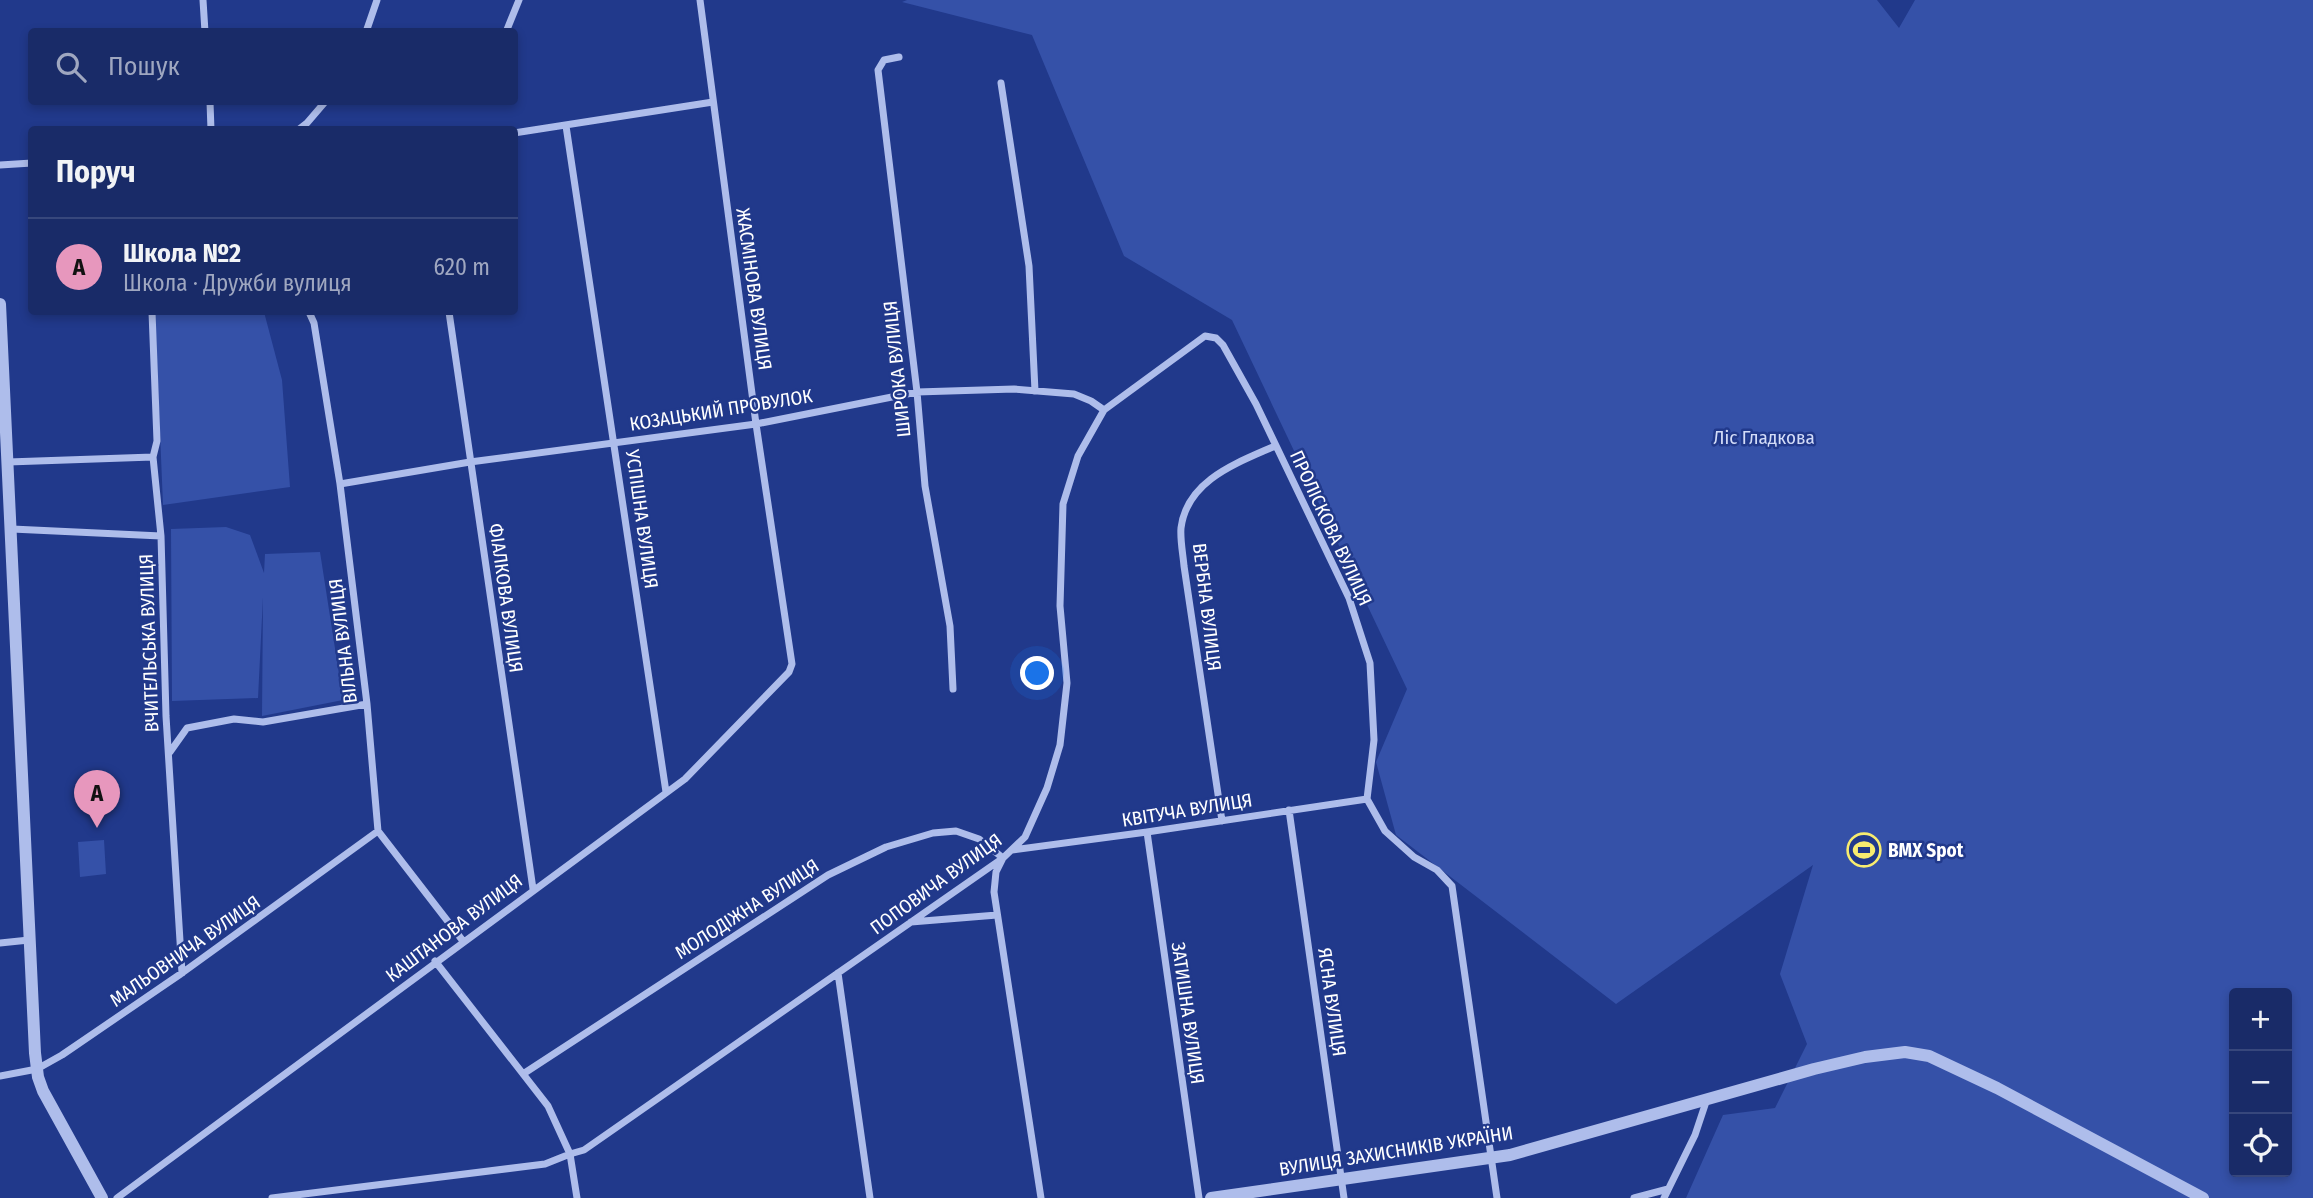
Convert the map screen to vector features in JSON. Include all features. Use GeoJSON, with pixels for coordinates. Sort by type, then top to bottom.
{"type":"FeatureCollection","features":[{"type":"Feature","properties":{"kind":"street"},"geometry":{"type":"LineString","coordinates":[[203,0],[205,28]]}},
{"type":"Feature","properties":{"kind":"street"},"geometry":{"type":"LineString","coordinates":[[367,28],[377,0]]}},
{"type":"Feature","properties":{"kind":"street"},"geometry":{"type":"LineString","coordinates":[[508,28],[519,0]]}},
{"type":"Feature","properties":{"kind":"street","name":"ЖАСМІНОВА ВУЛИЦЯ"},"geometry":{"type":"LineString","coordinates":[[700,0],[756,424],[792,664]]}},
{"type":"Feature","properties":{"kind":"street","name":"ШИРОКА ВУЛИЦЯ"},"geometry":{"type":"LineString","coordinates":[[899,57],[884,60],[878,70],[925,486],[950,626],[953,689]]}},
{"type":"Feature","properties":{"kind":"street"},"geometry":{"type":"LineString","coordinates":[[1001,83],[1029,266],[1035,391]]}},
{"type":"Feature","properties":{"kind":"street"},"geometry":{"type":"LineString","coordinates":[[518,132],[713,102]]}},
{"type":"Feature","properties":{"kind":"street"},"geometry":{"type":"LineString","coordinates":[[210,105],[211,126]]}},
{"type":"Feature","properties":{"kind":"street"},"geometry":{"type":"LineString","coordinates":[[303,126],[322,105]]}},
{"type":"Feature","properties":{"kind":"street"},"geometry":{"type":"LineString","coordinates":[[307,123],[310,126]]}},
{"type":"Feature","properties":{"kind":"street","name":"УСПІШНА ВУЛИЦЯ"},"geometry":{"type":"LineString","coordinates":[[566,126],[666,792]]}},
{"type":"Feature","properties":{"kind":"street"},"geometry":{"type":"LineString","coordinates":[[0,164],[28,163]]}},
{"type":"Feature","properties":{"kind":"street"},"geometry":{"type":"LineString","coordinates":[[0,304],[8,463],[5,505],[12,529],[19,729],[37,1069],[43,1091],[102,1198]]}},
{"type":"Feature","properties":{"kind":"street","name":"ВЧИТЕЛЬСЬКА ВУЛИЦЯ"},"geometry":{"type":"LineString","coordinates":[[152,315],[157,441],[153,457],[161,536],[166,716],[183,973]]}},
{"type":"Feature","properties":{"kind":"street","name":"ВІЛЬНА ВУЛИЦЯ"},"geometry":{"type":"LineString","coordinates":[[312,315],[341,484],[367,704],[378,831]]}},
{"type":"Feature","properties":{"kind":"street","name":"ФІАЛКОВА ВУЛИЦЯ"},"geometry":{"type":"LineString","coordinates":[[449,315],[533,889]]}},
{"type":"Feature","properties":{"kind":"street","name":"ПОПОВИЧА ВУЛИЦЯ"},"geometry":{"type":"LineString","coordinates":[[272,1198],[545,1164],[584,1150],[1012,850],[1025,837],[1046,788],[1060,745],[1067,683],[1060,606],[1063,504],[1078,456],[1104,410],[1205,336]]}},
{"type":"Feature","properties":{"kind":"street","name":"ПРОЛІСКОВА ВУЛИЦЯ"},"geometry":{"type":"LineString","coordinates":[[1205,336],[1216,338],[1223,345],[1256,404],[1349,598],[1370,663],[1374,740],[1367,799]]}},
{"type":"Feature","properties":{"kind":"street","name":"КОЗАЦЬКИЙ ПРОВУЛОК"},"geometry":{"type":"LineString","coordinates":[[341,484],[470,462],[756,424],[916,392],[1013,389],[1074,394],[1104,410]]}},
{"type":"Feature","properties":{"kind":"street","name":"ВЕРБНА ВУЛИЦЯ"},"geometry":{"type":"LineString","coordinates":[[1222,821],[1184,566],[1181,527],[1188,506],[1203,483],[1228,467],[1275,446]]}},
{"type":"Feature","properties":{"kind":"street"},"geometry":{"type":"LineString","coordinates":[[8,463],[153,457]]}},
{"type":"Feature","properties":{"kind":"street"},"geometry":{"type":"LineString","coordinates":[[12,529],[161,536]]}},
{"type":"Feature","properties":{"kind":"street","name":"КАШТАНОВА ВУЛИЦЯ"},"geometry":{"type":"LineString","coordinates":[[117,1198],[685,779],[789,672],[792,664]]}},
{"type":"Feature","properties":{"kind":"street"},"geometry":{"type":"LineString","coordinates":[[170,753],[187,728],[234,719],[263,722],[367,704]]}},
{"type":"Feature","properties":{"kind":"street"},"geometry":{"type":"LineString","coordinates":[[1367,799],[1385,831],[1414,857],[1437,870],[1452,886],[1497,1198]]}},
{"type":"Feature","properties":{"kind":"street","name":"КВІТУЧА ВУЛИЦЯ"},"geometry":{"type":"LineString","coordinates":[[1012,850],[1367,799]]}},
{"type":"Feature","properties":{"kind":"street","name":"ЯСНА ВУЛИЦЯ"},"geometry":{"type":"LineString","coordinates":[[1289,810],[1344,1198]]}},
{"type":"Feature","properties":{"kind":"street"},"geometry":{"type":"LineString","coordinates":[[378,831],[463,941]]}},
{"type":"Feature","properties":{"kind":"street","name":"МАЛЬОВНИЧА ВУЛИЦЯ"},"geometry":{"type":"LineString","coordinates":[[0,1076],[37,1069],[62,1055],[183,973],[378,831]]}},
{"type":"Feature","properties":{"kind":"street","name":"МОЛОДІЖНА ВУЛИЦЯ"},"geometry":{"type":"LineString","coordinates":[[523,1074],[828,875],[886,847],[933,833],[956,831],[979,839],[1003,858]]}},
{"type":"Feature","properties":{"kind":"street","name":"ЗАТИШНА ВУЛИЦЯ"},"geometry":{"type":"LineString","coordinates":[[1147,832],[1199,1198]]}},
{"type":"Feature","properties":{"kind":"street"},"geometry":{"type":"LineString","coordinates":[[1003,858],[996,872],[994,892],[1041,1198]]}},
{"type":"Feature","properties":{"kind":"street"},"geometry":{"type":"LineString","coordinates":[[910,922],[997,915]]}},
{"type":"Feature","properties":{"kind":"street"},"geometry":{"type":"LineString","coordinates":[[0,943],[29,940]]}},
{"type":"Feature","properties":{"kind":"street"},"geometry":{"type":"LineString","coordinates":[[435,961],[548,1106],[570,1154],[577,1198]]}},
{"type":"Feature","properties":{"kind":"street"},"geometry":{"type":"LineString","coordinates":[[838,973],[870,1198]]}},
{"type":"Feature","properties":{"kind":"street","name":"ВУЛИЦЯ ЗАХИСНИКІВ УКРАЇНИ"},"geometry":{"type":"LineString","coordinates":[[1211,1198],[1510,1155],[1814,1069],[1865,1057],[1905,1052],[1929,1056],[1997,1088],[2203,1198]]}},
{"type":"Feature","properties":{"kind":"street"},"geometry":{"type":"LineString","coordinates":[[1664,1198],[1695,1135],[1707,1099]]}},
{"type":"Feature","properties":{"kind":"street"},"geometry":{"type":"LineString","coordinates":[[1634,1198],[1668,1189]]}},
{"type":"Feature","properties":{"kind":"green space","name":"Ліс Гладкова"},"geometry":{"type":"Polygon","coordinates":[[[1877,0],[1899,28],[1915,0],[2313,0],[2313,1198],[1686,1198],[1723,1115],[1775,1108],[1807,1044],[1780,974],[1813,865],[1616,1004],[1396,835],[1376,762],[1407,689],[1232,320],[1124,256],[1032,35],[902,2],[1877,0]]]}},
{"type":"Feature","properties":{"kind":"green space"},"geometry":{"type":"Polygon","coordinates":[[[155,315],[265,315],[282,380],[290,487],[163,505],[155,315]]]}},
{"type":"Feature","properties":{"kind":"green space"},"geometry":{"type":"Polygon","coordinates":[[[226,527],[250,535],[264,573],[265,554],[320,552],[343,700],[262,716],[263,597],[258,698],[172,701],[171,529],[226,527]]]}},
{"type":"Feature","properties":{"kind":"green space"},"geometry":{"type":"Polygon","coordinates":[[[104,840],[106,874],[80,877],[78,842],[104,840]]]}},
{"type":"Feature","properties":{"kind":"place","name":"Школа №2"},"geometry":{"type":"Point","coordinates":[97,828]}},
{"type":"Feature","properties":{"kind":"place","name":"BMX Spot"},"geometry":{"type":"Point","coordinates":[1864,850]}}]}
